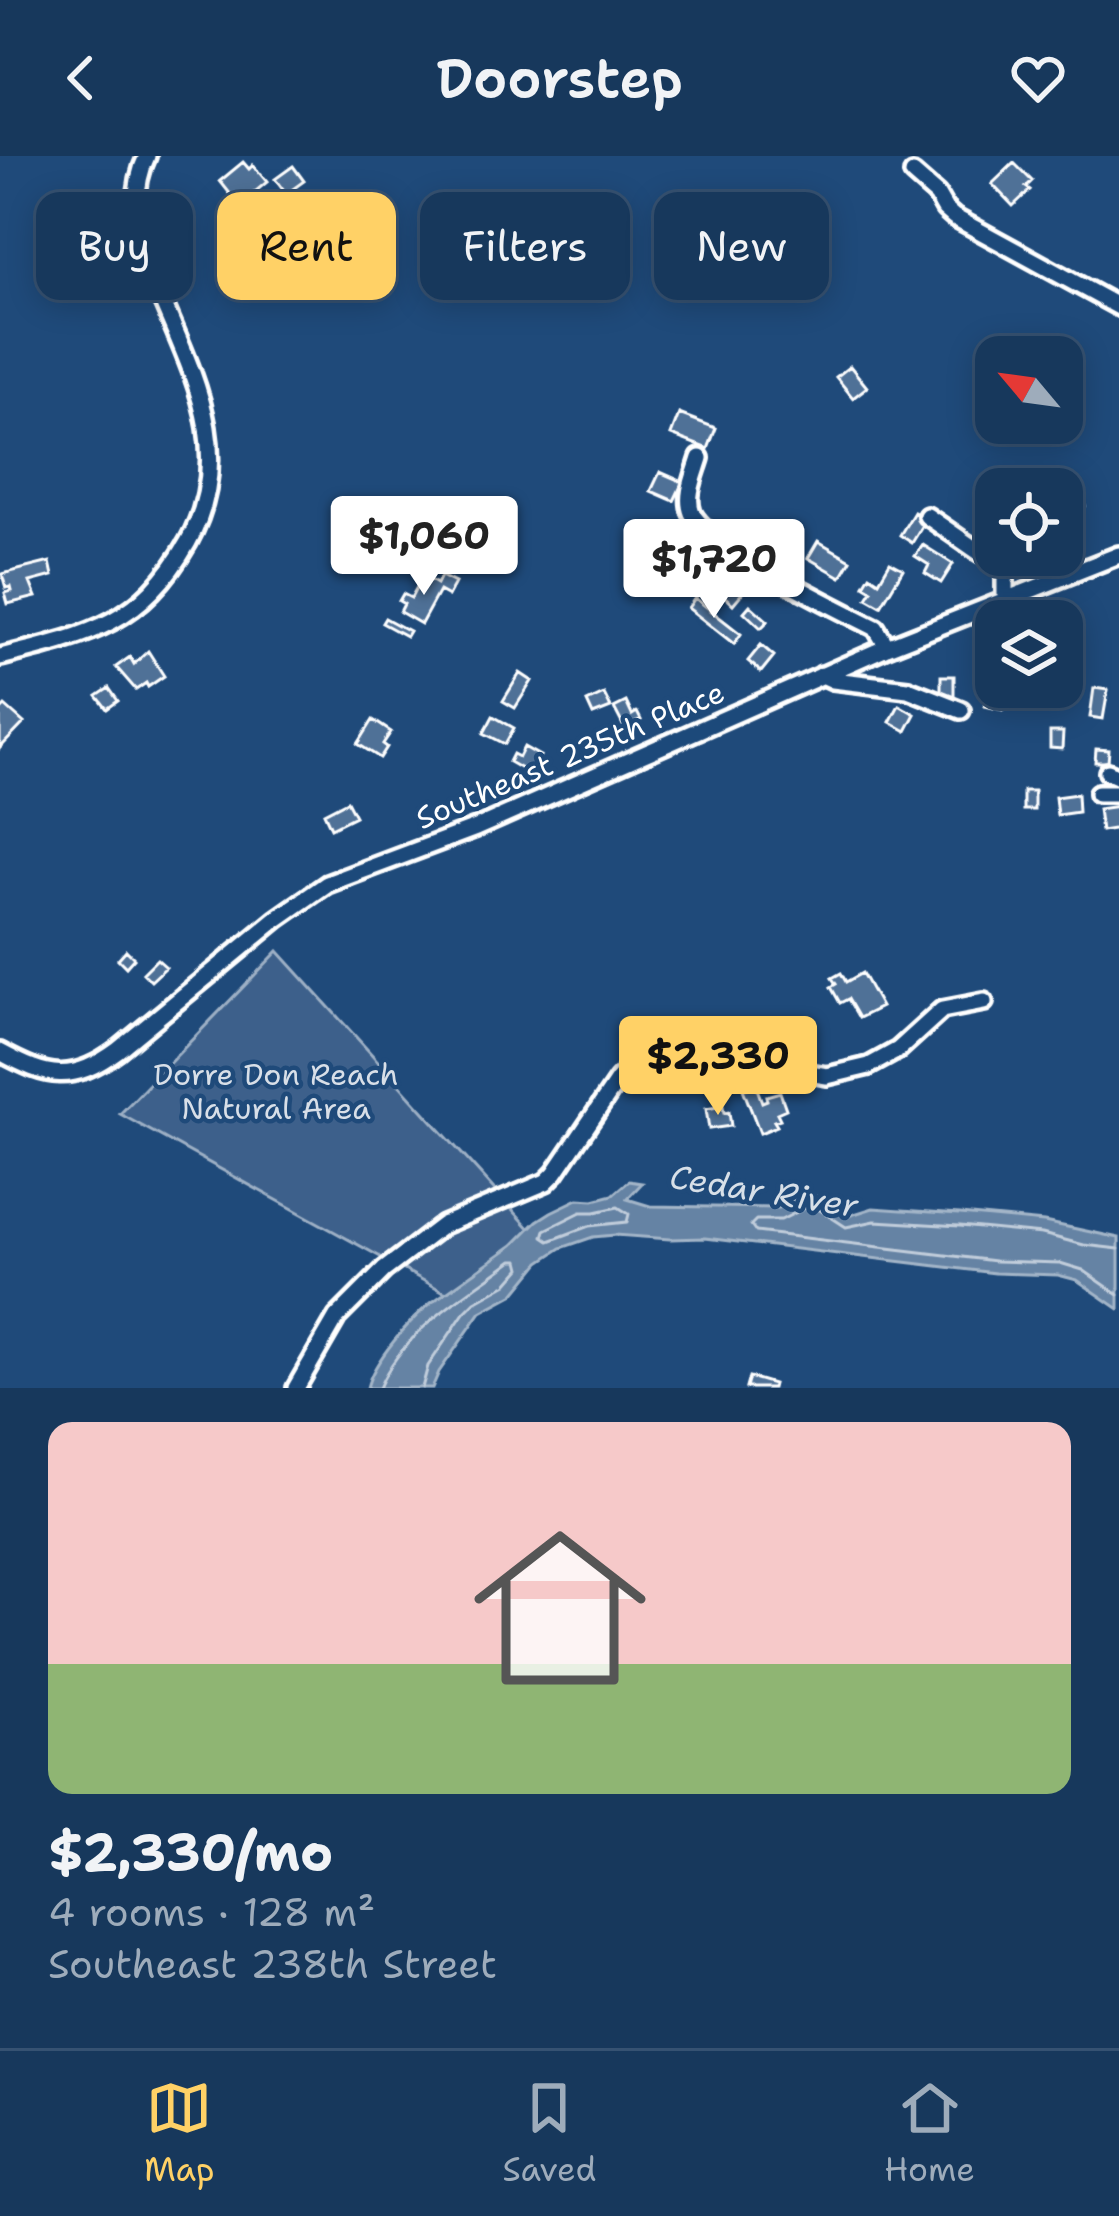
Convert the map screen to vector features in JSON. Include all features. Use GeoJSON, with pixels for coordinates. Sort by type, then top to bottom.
{"type":"FeatureCollection","features":[{"type":"Feature","properties":{"kind":"street"},"geometry":{"type":"LineString","coordinates":[[0,657],[93,633],[121,618],[146,598],[177,561],[206,496],[211,457],[202,404],[143,248],[137,217],[136,191],[147,156]]}},
{"type":"Feature","properties":{"kind":"street"},"geometry":{"type":"LineString","coordinates":[[913,174],[953,217],[1119,307]]}},
{"type":"Feature","properties":{"kind":"street"},"geometry":{"type":"LineString","coordinates":[[700,458],[690,507],[700,525],[749,560],[875,628],[887,646]]}},
{"type":"Feature","properties":{"kind":"street"},"geometry":{"type":"LineString","coordinates":[[926,516],[997,559],[1004,568],[1005,599]]}},
{"type":"Feature","properties":{"kind":"street","name":"Southeast 235th Place"},"geometry":{"type":"LineString","coordinates":[[0,1052],[45,1073],[82,1071],[118,1050],[327,884],[476,828],[887,646],[1119,555]]}},
{"type":"Feature","properties":{"kind":"street"},"geometry":{"type":"LineString","coordinates":[[822,675],[908,688],[961,710]]}},
{"type":"Feature","properties":{"kind":"street"},"geometry":{"type":"LineString","coordinates":[[1098,794],[1119,793]]}},
{"type":"Feature","properties":{"kind":"street"},"geometry":{"type":"LineString","coordinates":[[296,1388],[337,1317],[384,1270],[443,1225],[546,1182],[632,1065],[655,1054],[682,1051],[827,1076],[839,1074],[869,1066],[898,1050],[943,1010],[983,1003]]}},
{"type":"Feature","properties":{"kind":"green space","name":"Dorre Don Reach Natural Area"},"geometry":{"type":"Polygon","coordinates":[[[278,951],[531,1230],[448,1294],[120,1114],[278,951]]]}},
{"type":"Feature","properties":{"kind":"water","name":"Cedar River"},"geometry":{"type":"Polygon","coordinates":[[[629,1181],[642,1183],[627,1199],[650,1206],[779,1208],[803,1194],[825,1198],[848,1216],[873,1208],[960,1214],[1044,1222],[1119,1238],[1119,1309],[1077,1280],[1058,1275],[995,1273],[705,1238],[593,1237],[561,1248],[540,1262],[514,1294],[481,1312],[432,1388],[367,1388],[384,1354],[431,1303],[551,1212],[578,1199],[613,1195],[629,1181]]]}},
{"type":"Feature","properties":{"kind":"building"},"geometry":{"type":"Polygon","coordinates":[[[243,162],[249,169],[253,165],[267,182],[255,192],[229,192],[220,181],[243,162]]]}},
{"type":"Feature","properties":{"kind":"building"},"geometry":{"type":"Polygon","coordinates":[[[1014,163],[1032,181],[1026,187],[1030,190],[1013,206],[992,184],[1014,163]]]}},
{"type":"Feature","properties":{"kind":"building"},"geometry":{"type":"Polygon","coordinates":[[[293,166],[304,181],[285,192],[275,179],[293,166]]]}},
{"type":"Feature","properties":{"kind":"building"},"geometry":{"type":"Polygon","coordinates":[[[850,366],[867,387],[853,398],[836,377],[850,366]]]}},
{"type":"Feature","properties":{"kind":"building"},"geometry":{"type":"Polygon","coordinates":[[[679,414],[716,428],[708,449],[671,435],[679,414]]]}},
{"type":"Feature","properties":{"kind":"building"},"geometry":{"type":"Polygon","coordinates":[[[660,472],[683,482],[674,501],[651,491],[660,472]]]}},
{"type":"Feature","properties":{"kind":"building"},"geometry":{"type":"Polygon","coordinates":[[[914,512],[926,520],[912,543],[900,535],[914,512]]]}},
{"type":"Feature","properties":{"kind":"building"},"geometry":{"type":"Polygon","coordinates":[[[683,540],[699,553],[691,562],[676,549],[683,540]]]}},
{"type":"Feature","properties":{"kind":"building"},"geometry":{"type":"Polygon","coordinates":[[[818,541],[851,560],[841,577],[808,558],[818,541]]]}},
{"type":"Feature","properties":{"kind":"building"},"geometry":{"type":"Polygon","coordinates":[[[923,545],[953,564],[941,583],[925,573],[929,565],[915,556],[923,545]]]}},
{"type":"Feature","properties":{"kind":"building"},"geometry":{"type":"Polygon","coordinates":[[[50,562],[53,576],[30,582],[36,597],[8,604],[5,593],[12,591],[6,588],[2,574],[50,562]]]}},
{"type":"Feature","properties":{"kind":"building"},"geometry":{"type":"Polygon","coordinates":[[[890,562],[903,569],[881,606],[867,598],[872,590],[864,585],[870,575],[879,581],[890,562]]]}},
{"type":"Feature","properties":{"kind":"building"},"geometry":{"type":"Polygon","coordinates":[[[710,564],[744,591],[733,604],[701,575],[710,564]]]}},
{"type":"Feature","properties":{"kind":"building"},"geometry":{"type":"Polygon","coordinates":[[[423,576],[437,584],[441,576],[455,583],[448,596],[439,591],[421,624],[400,612],[404,604],[399,601],[403,594],[411,598],[423,576]]]}},
{"type":"Feature","properties":{"kind":"building"},"geometry":{"type":"Polygon","coordinates":[[[695,598],[741,634],[734,644],[688,608],[695,598]]]}},
{"type":"Feature","properties":{"kind":"building"},"geometry":{"type":"Polygon","coordinates":[[[750,605],[768,621],[761,628],[744,612],[750,605]]]}},
{"type":"Feature","properties":{"kind":"building"},"geometry":{"type":"Polygon","coordinates":[[[385,618],[409,631],[406,636],[382,623],[385,618]]]}},
{"type":"Feature","properties":{"kind":"building"},"geometry":{"type":"Polygon","coordinates":[[[761,645],[774,656],[761,672],[748,661],[761,645]]]}},
{"type":"Feature","properties":{"kind":"building"},"geometry":{"type":"Polygon","coordinates":[[[148,651],[164,676],[136,690],[116,667],[130,657],[134,664],[148,651]]]}},
{"type":"Feature","properties":{"kind":"building"},"geometry":{"type":"Polygon","coordinates":[[[520,673],[532,681],[515,708],[503,701],[520,673]]]}},
{"type":"Feature","properties":{"kind":"building"},"geometry":{"type":"Polygon","coordinates":[[[941,676],[954,676],[954,698],[941,698],[941,676]]]}},
{"type":"Feature","properties":{"kind":"building"},"geometry":{"type":"Polygon","coordinates":[[[109,688],[118,701],[107,709],[97,696],[109,688]]]}},
{"type":"Feature","properties":{"kind":"building"},"geometry":{"type":"Polygon","coordinates":[[[1094,688],[1108,690],[1103,719],[1090,717],[1094,688]]]}},
{"type":"Feature","properties":{"kind":"building"},"geometry":{"type":"Polygon","coordinates":[[[604,694],[611,708],[593,715],[587,702],[604,694]]]}},
{"type":"Feature","properties":{"kind":"building"},"geometry":{"type":"Polygon","coordinates":[[[626,702],[632,715],[637,712],[641,720],[627,733],[614,708],[626,702]]]}},
{"type":"Feature","properties":{"kind":"building"},"geometry":{"type":"Polygon","coordinates":[[[899,705],[915,714],[906,731],[890,722],[899,705]]]}},
{"type":"Feature","properties":{"kind":"building"},"geometry":{"type":"Polygon","coordinates":[[[5,706],[24,723],[0,748],[0,711],[5,706]]]}},
{"type":"Feature","properties":{"kind":"building"},"geometry":{"type":"Polygon","coordinates":[[[493,716],[514,728],[505,744],[484,733],[493,716]]]}},
{"type":"Feature","properties":{"kind":"building"},"geometry":{"type":"Polygon","coordinates":[[[373,720],[391,732],[380,758],[358,744],[373,720]]]}},
{"type":"Feature","properties":{"kind":"building"},"geometry":{"type":"Polygon","coordinates":[[[1050,732],[1063,732],[1062,749],[1050,748],[1050,732]]]}},
{"type":"Feature","properties":{"kind":"building"},"geometry":{"type":"Polygon","coordinates":[[[524,747],[540,756],[530,774],[509,762],[524,747]]]}},
{"type":"Feature","properties":{"kind":"building"},"geometry":{"type":"Polygon","coordinates":[[[1096,749],[1109,750],[1108,762],[1095,762],[1096,749]]]}},
{"type":"Feature","properties":{"kind":"building"},"geometry":{"type":"Polygon","coordinates":[[[1023,791],[1034,791],[1034,810],[1023,810],[1023,791]]]}},
{"type":"Feature","properties":{"kind":"building"},"geometry":{"type":"Polygon","coordinates":[[[1077,794],[1078,812],[1057,815],[1055,797],[1077,794]]]}},
{"type":"Feature","properties":{"kind":"building"},"geometry":{"type":"Polygon","coordinates":[[[347,801],[355,816],[331,828],[324,813],[347,801]]]}},
{"type":"Feature","properties":{"kind":"building"},"geometry":{"type":"Polygon","coordinates":[[[1119,806],[1119,828],[1101,831],[1098,809],[1119,806]]]}},
{"type":"Feature","properties":{"kind":"building"},"geometry":{"type":"Polygon","coordinates":[[[126,950],[134,958],[126,967],[118,959],[126,950]]]}},
{"type":"Feature","properties":{"kind":"building"},"geometry":{"type":"Polygon","coordinates":[[[157,959],[166,967],[151,981],[143,973],[157,959]]]}},
{"type":"Feature","properties":{"kind":"building"},"geometry":{"type":"Polygon","coordinates":[[[841,973],[846,982],[862,973],[881,1007],[859,1018],[848,999],[840,1003],[831,987],[836,984],[832,978],[841,973]]]}},
{"type":"Feature","properties":{"kind":"building"},"geometry":{"type":"Polygon","coordinates":[[[756,1086],[762,1102],[780,1092],[786,1109],[777,1113],[777,1126],[760,1133],[743,1089],[756,1086]]]}},
{"type":"Feature","properties":{"kind":"building"},"geometry":{"type":"Polygon","coordinates":[[[723,1106],[731,1126],[709,1129],[706,1109],[723,1106]]]}},
{"type":"Feature","properties":{"kind":"building"},"geometry":{"type":"Polygon","coordinates":[[[749,1377],[773,1384],[772,1388],[746,1388],[749,1377]]]}}]}
